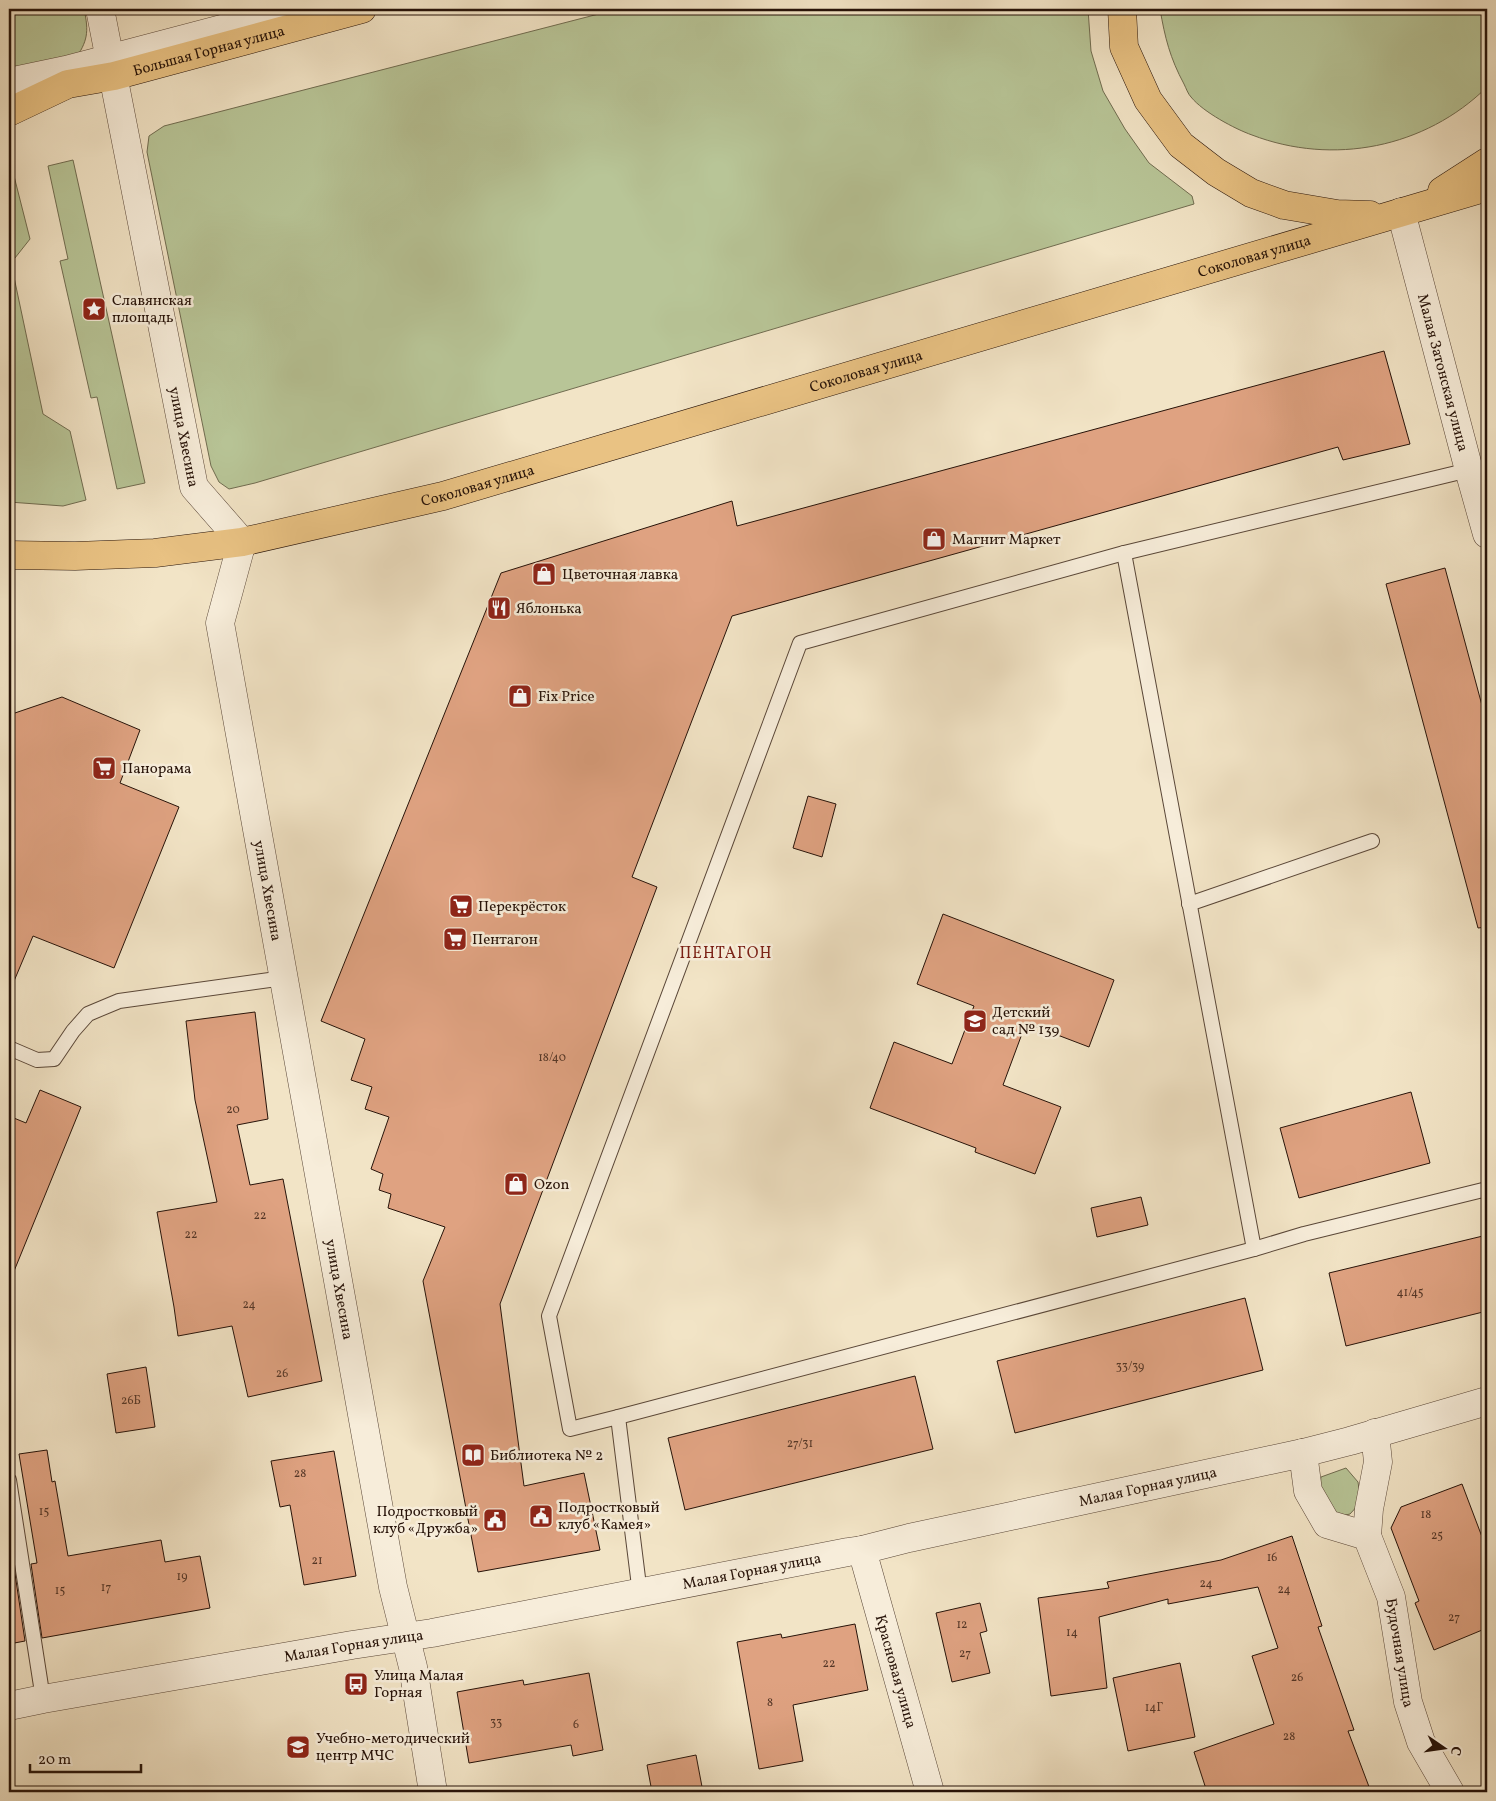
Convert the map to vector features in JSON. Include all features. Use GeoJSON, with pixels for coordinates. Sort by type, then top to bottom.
{"type":"FeatureCollection","features":[{"type":"Feature","properties":{"kind":"main road","name":"Большая Горная улица"},"geometry":{"type":"LineString","coordinates":[[112,67],[362,9]]}},
{"type":"Feature","properties":{"kind":"main road"},"geometry":{"type":"LineString","coordinates":[[1122,9],[1124,47],[1148,100],[1181,145],[1216,172],[1251,193],[1284,205],[1337,214],[1365,216],[1401,212],[1454,184],[1487,162]]}},
{"type":"Feature","properties":{"kind":"main road"},"geometry":{"type":"LineString","coordinates":[[9,112],[68,84],[112,67]]}},
{"type":"Feature","properties":{"kind":"main road","name":"Соколовая улица"},"geometry":{"type":"LineString","coordinates":[[242,542],[444,496],[667,428],[1487,187]]}},
{"type":"Feature","properties":{"kind":"main road"},"geometry":{"type":"LineString","coordinates":[[9,555],[75,556],[155,553],[242,542]]}},
{"type":"Feature","properties":{"kind":"street","name":"улица Хвесина"},"geometry":{"type":"LineString","coordinates":[[100,9],[194,487],[242,542],[220,623],[393,1587],[406,1637],[433,1792]]}},
{"type":"Feature","properties":{"kind":"street"},"geometry":{"type":"LineString","coordinates":[[9,82],[66,70],[112,67],[298,9]]}},
{"type":"Feature","properties":{"kind":"street","name":"Малая Затонская улица"},"geometry":{"type":"LineString","coordinates":[[1401,212],[1487,534]]}},
{"type":"Feature","properties":{"kind":"street","name":"Малая Горная улица"},"geometry":{"type":"LineString","coordinates":[[9,1706],[43,1698],[352,1644],[432,1633],[862,1550],[909,1538],[1303,1453],[1487,1401]]}},
{"type":"Feature","properties":{"kind":"street","name":"Будочная улица"},"geometry":{"type":"LineString","coordinates":[[1375,1434],[1378,1462],[1366,1536],[1391,1597],[1410,1710],[1421,1742],[1450,1792]]}},
{"type":"Feature","properties":{"kind":"street"},"geometry":{"type":"LineString","coordinates":[[1303,1453],[1308,1491],[1328,1524],[1366,1536]]}},
{"type":"Feature","properties":{"kind":"street","name":"Красновая улица"},"geometry":{"type":"LineString","coordinates":[[862,1550],[930,1792]]}},
{"type":"Feature","properties":{"kind":"lane"},"geometry":{"type":"LineString","coordinates":[[1469,470],[1124,553],[800,643],[549,1316],[570,1429],[1254,1249],[1304,1234],[1487,1190]]}},
{"type":"Feature","properties":{"kind":"lane"},"geometry":{"type":"LineString","coordinates":[[1124,553],[1254,1249]]}},
{"type":"Feature","properties":{"kind":"lane"},"geometry":{"type":"LineString","coordinates":[[1189,904],[1372,841]]}},
{"type":"Feature","properties":{"kind":"lane"},"geometry":{"type":"LineString","coordinates":[[9,1048],[37,1060],[54,1059],[73,1031],[88,1014],[119,1001],[284,978]]}},
{"type":"Feature","properties":{"kind":"lane"},"geometry":{"type":"LineString","coordinates":[[618,1417],[640,1594]]}},
{"type":"Feature","properties":{"kind":"lane"},"geometry":{"type":"LineString","coordinates":[[9,1480],[43,1698]]}},
{"type":"Feature","properties":{"kind":"green space"},"geometry":{"type":"Polygon","coordinates":[[[9,9],[84,9],[87,24],[85,42],[74,61],[9,75],[9,9]]]}},
{"type":"Feature","properties":{"kind":"green space"},"geometry":{"type":"Polygon","coordinates":[[[618,9],[1088,9],[1091,51],[1103,91],[1125,129],[1149,163],[1192,196],[1194,204],[255,483],[229,489],[219,482],[211,466],[147,152],[149,136],[164,126],[618,9]]]}},
{"type":"Feature","properties":{"kind":"green space"},"geometry":{"type":"Polygon","coordinates":[[[1160,9],[1487,9],[1487,87],[1462,108],[1436,125],[1407,137],[1377,146],[1346,150],[1314,149],[1283,144],[1237,129],[1196,103],[1188,93],[1179,75],[1166,39],[1160,9]]]}},
{"type":"Feature","properties":{"kind":"green space"},"geometry":{"type":"Polygon","coordinates":[[[73,160],[145,483],[117,489],[97,397],[91,398],[60,261],[68,259],[48,166],[73,160]]]}},
{"type":"Feature","properties":{"kind":"green space"},"geometry":{"type":"Polygon","coordinates":[[[13,172],[30,239],[11,263],[43,414],[70,431],[86,500],[63,506],[9,502],[9,173],[13,172]]]}},
{"type":"Feature","properties":{"kind":"green space"},"geometry":{"type":"Polygon","coordinates":[[[1346,1468],[1358,1482],[1361,1502],[1350,1514],[1337,1517],[1319,1493],[1321,1477],[1346,1468]]]}},
{"type":"Feature","properties":{"kind":"building"},"geometry":{"type":"Polygon","coordinates":[[[1384,351],[1410,444],[1343,460],[1338,447],[732,616],[632,877],[657,887],[500,1304],[524,1486],[584,1473],[600,1550],[478,1572],[423,1281],[445,1227],[388,1208],[391,1194],[379,1190],[383,1174],[371,1169],[389,1117],[365,1109],[372,1087],[351,1080],[365,1039],[321,1021],[501,573],[732,501],[737,526],[1384,351]]]}},
{"type":"Feature","properties":{"kind":"building"},"geometry":{"type":"Polygon","coordinates":[[[1445,568],[1487,724],[1487,927],[1478,928],[1386,584],[1445,568]]]}},
{"type":"Feature","properties":{"kind":"building"},"geometry":{"type":"Polygon","coordinates":[[[62,697],[140,730],[120,783],[179,807],[114,968],[33,936],[9,993],[9,715],[62,697]]]}},
{"type":"Feature","properties":{"kind":"building"},"geometry":{"type":"Polygon","coordinates":[[[808,796],[836,804],[822,857],[793,848],[808,796]]]}},
{"type":"Feature","properties":{"kind":"building"},"geometry":{"type":"Polygon","coordinates":[[[943,914],[1114,980],[1089,1047],[1026,1023],[1003,1085],[1061,1107],[1035,1174],[975,1152],[976,1148],[870,1108],[894,1042],[952,1064],[974,1006],[917,984],[943,914]]]}},
{"type":"Feature","properties":{"kind":"building"},"geometry":{"type":"Polygon","coordinates":[[[255,1012],[268,1119],[237,1125],[250,1185],[283,1179],[322,1381],[248,1397],[232,1326],[178,1336],[157,1212],[217,1202],[195,1100],[186,1021],[255,1012]]]}},
{"type":"Feature","properties":{"kind":"building"},"geometry":{"type":"Polygon","coordinates":[[[40,1090],[81,1107],[10,1281],[9,1116],[26,1123],[40,1090]]]}},
{"type":"Feature","properties":{"kind":"building"},"geometry":{"type":"Polygon","coordinates":[[[1411,1092],[1430,1163],[1299,1198],[1280,1128],[1411,1092]]]}},
{"type":"Feature","properties":{"kind":"building"},"geometry":{"type":"Polygon","coordinates":[[[1141,1197],[1148,1225],[1097,1237],[1091,1208],[1141,1197]]]}},
{"type":"Feature","properties":{"kind":"building"},"geometry":{"type":"Polygon","coordinates":[[[1487,1235],[1487,1311],[1346,1346],[1329,1273],[1487,1235]]]}},
{"type":"Feature","properties":{"kind":"building"},"geometry":{"type":"Polygon","coordinates":[[[1245,1298],[1263,1370],[1015,1433],[997,1361],[1245,1298]]]}},
{"type":"Feature","properties":{"kind":"building"},"geometry":{"type":"Polygon","coordinates":[[[146,1367],[155,1427],[116,1433],[107,1374],[146,1367]]]}},
{"type":"Feature","properties":{"kind":"building"},"geometry":{"type":"Polygon","coordinates":[[[915,1376],[933,1449],[685,1510],[668,1438],[915,1376]]]}},
{"type":"Feature","properties":{"kind":"building"},"geometry":{"type":"Polygon","coordinates":[[[47,1450],[52,1482],[55,1481],[68,1556],[161,1540],[165,1562],[200,1556],[210,1608],[42,1638],[31,1564],[37,1563],[19,1454],[47,1450]]]}},
{"type":"Feature","properties":{"kind":"building"},"geometry":{"type":"Polygon","coordinates":[[[334,1451],[356,1576],[304,1585],[290,1505],[280,1507],[271,1461],[334,1451]]]}},
{"type":"Feature","properties":{"kind":"building"},"geometry":{"type":"Polygon","coordinates":[[[1462,1484],[1487,1550],[1487,1628],[1434,1650],[1415,1603],[1419,1601],[1391,1528],[1401,1507],[1462,1484]]]}},
{"type":"Feature","properties":{"kind":"building"},"geometry":{"type":"Polygon","coordinates":[[[1292,1536],[1322,1626],[1318,1627],[1354,1730],[1348,1731],[1371,1792],[1207,1792],[1194,1752],[1274,1724],[1252,1656],[1278,1648],[1258,1587],[1168,1604],[1168,1599],[1099,1617],[1107,1688],[1051,1696],[1038,1598],[1109,1588],[1107,1582],[1221,1560],[1292,1536]]]}},
{"type":"Feature","properties":{"kind":"building"},"geometry":{"type":"Polygon","coordinates":[[[9,1567],[14,1567],[25,1641],[9,1644],[9,1567]]]}},
{"type":"Feature","properties":{"kind":"building"},"geometry":{"type":"Polygon","coordinates":[[[980,1603],[987,1631],[980,1633],[990,1673],[952,1682],[936,1613],[980,1603]]]}},
{"type":"Feature","properties":{"kind":"building"},"geometry":{"type":"Polygon","coordinates":[[[855,1624],[868,1690],[793,1705],[803,1761],[759,1769],[737,1642],[781,1634],[782,1638],[855,1624]]]}},
{"type":"Feature","properties":{"kind":"building"},"geometry":{"type":"Polygon","coordinates":[[[1180,1663],[1195,1737],[1128,1751],[1113,1678],[1180,1663]]]}},
{"type":"Feature","properties":{"kind":"building"},"geometry":{"type":"Polygon","coordinates":[[[589,1673],[603,1750],[573,1756],[571,1745],[469,1763],[457,1692],[523,1680],[524,1685],[589,1673]]]}},
{"type":"Feature","properties":{"kind":"building"},"geometry":{"type":"Polygon","coordinates":[[[696,1755],[703,1792],[652,1792],[647,1765],[696,1755]]]}},
{"type":"Feature","properties":{"kind":"place","name":"Славянская площадь"},"geometry":{"type":"Point","coordinates":[94,309]}},
{"type":"Feature","properties":{"kind":"place","name":"Магнит Маркет"},"geometry":{"type":"Point","coordinates":[934,539]}},
{"type":"Feature","properties":{"kind":"place","name":"Цветочная лавка"},"geometry":{"type":"Point","coordinates":[544,574]}},
{"type":"Feature","properties":{"kind":"place","name":"Яблонька"},"geometry":{"type":"Point","coordinates":[499,608]}},
{"type":"Feature","properties":{"kind":"place","name":"Fix Price"},"geometry":{"type":"Point","coordinates":[520,696]}},
{"type":"Feature","properties":{"kind":"place","name":"Панорама"},"geometry":{"type":"Point","coordinates":[104,768]}},
{"type":"Feature","properties":{"kind":"place","name":"Перекрёсток"},"geometry":{"type":"Point","coordinates":[461,906]}},
{"type":"Feature","properties":{"kind":"place","name":"Пентагон"},"geometry":{"type":"Point","coordinates":[455,939]}},
{"type":"Feature","properties":{"kind":"place","name":"Детский сад № 139"},"geometry":{"type":"Point","coordinates":[975,1021]}},
{"type":"Feature","properties":{"kind":"place","name":"Ozon"},"geometry":{"type":"Point","coordinates":[516,1184]}},
{"type":"Feature","properties":{"kind":"place","name":"Библиотека № 2"},"geometry":{"type":"Point","coordinates":[473,1455]}},
{"type":"Feature","properties":{"kind":"place","name":"Подростковый клуб «Камея»"},"geometry":{"type":"Point","coordinates":[541,1516]}},
{"type":"Feature","properties":{"kind":"place","name":"Подростковый клуб «Дружба»"},"geometry":{"type":"Point","coordinates":[495,1520]}},
{"type":"Feature","properties":{"kind":"place","name":"Улица Малая Горная"},"geometry":{"type":"Point","coordinates":[356,1684]}},
{"type":"Feature","properties":{"kind":"place","name":"Учебно-методический центр МЧС"},"geometry":{"type":"Point","coordinates":[298,1747]}},
{"type":"Feature","properties":{"kind":"district","name":"ПЕНТАГОН"},"geometry":{"type":"Point","coordinates":[726,952]}}]}
